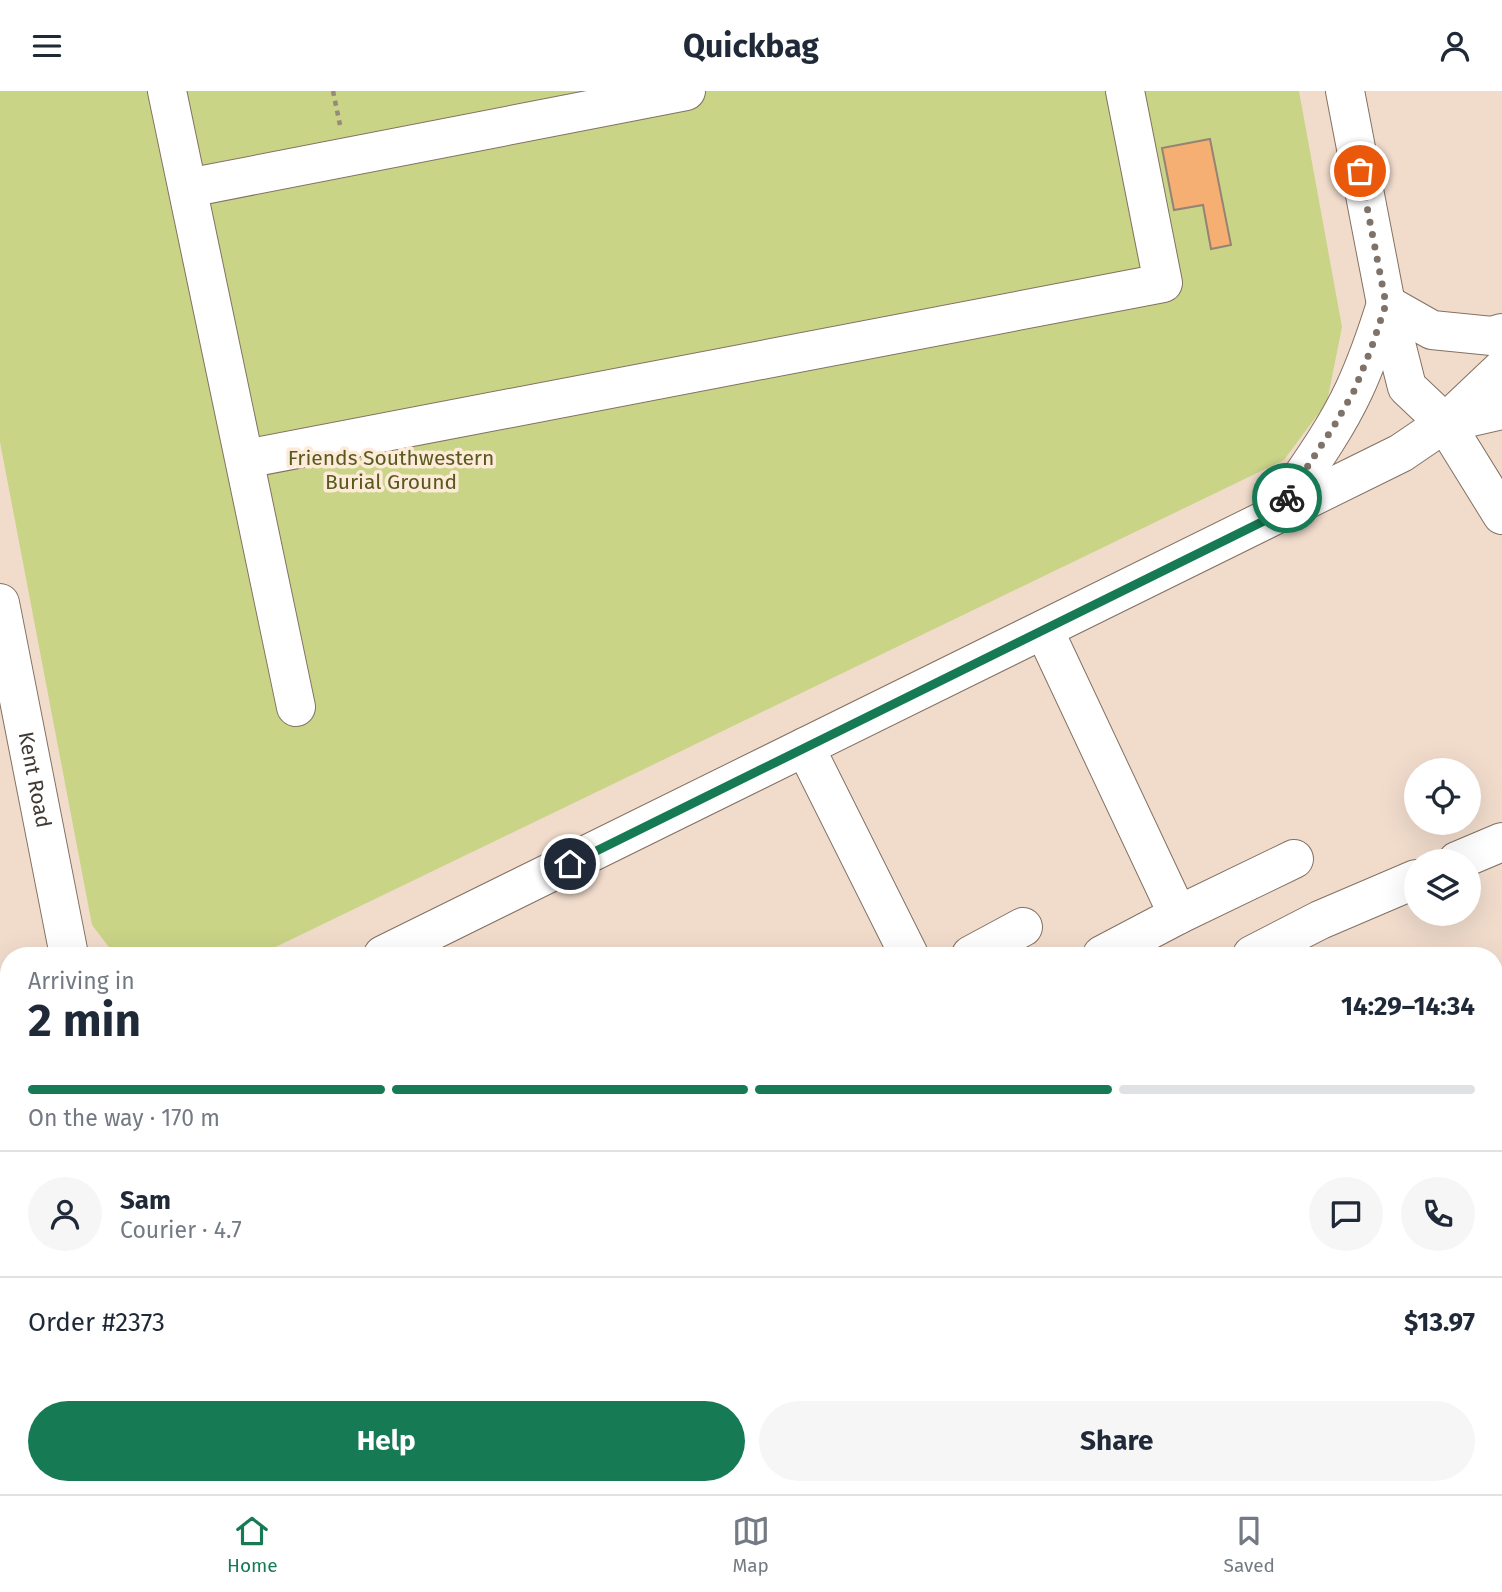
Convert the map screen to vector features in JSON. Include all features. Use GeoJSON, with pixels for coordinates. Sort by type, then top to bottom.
{"type":"FeatureCollection","features":[{"type":"Feature","properties":{"kind":"main road"},"geometry":{"type":"LineString","coordinates":[[167,91],[296,707]]}},
{"type":"Feature","properties":{"kind":"main road"},"geometry":{"type":"LineString","coordinates":[[188,188],[686,91]]}},
{"type":"Feature","properties":{"kind":"main road"},"geometry":{"type":"LineString","coordinates":[[244,459],[1163,283],[1125,91]]}},
{"type":"Feature","properties":{"kind":"main road"},"geometry":{"type":"LineString","coordinates":[[1345,91],[1386,304],[1407,387],[1445,423],[1502,515]]}},
{"type":"Feature","properties":{"kind":"main road"},"geometry":{"type":"LineString","coordinates":[[1386,304],[1432,330],[1492,336],[1502,333]]}},
{"type":"Feature","properties":{"kind":"main road"},"geometry":{"type":"LineString","coordinates":[[1276,515],[1354,391],[1386,304]]}},
{"type":"Feature","properties":{"kind":"main road"},"geometry":{"type":"LineString","coordinates":[[399,947],[1401,453],[1445,423],[1502,369]]}},
{"type":"Feature","properties":{"kind":"main road"},"geometry":{"type":"LineString","coordinates":[[1445,423],[1502,411]]}},
{"type":"Feature","properties":{"kind":"main road","name":"Kent Road"},"geometry":{"type":"LineString","coordinates":[[0,603],[69,947]]}},
{"type":"Feature","properties":{"kind":"main road"},"geometry":{"type":"LineString","coordinates":[[1044,629],[1178,915]]}},
{"type":"Feature","properties":{"kind":"main road"},"geometry":{"type":"LineString","coordinates":[[805,747],[905,947]]}},
{"type":"Feature","properties":{"kind":"main road"},"geometry":{"type":"LineString","coordinates":[[1481,851],[1502,842]]}},
{"type":"Feature","properties":{"kind":"main road"},"geometry":{"type":"LineString","coordinates":[[1117,947],[1294,859]]}},
{"type":"Feature","properties":{"kind":"main road"},"geometry":{"type":"LineString","coordinates":[[1268,947],[1320,920],[1404,884]]}},
{"type":"Feature","properties":{"kind":"main road"},"geometry":{"type":"LineString","coordinates":[[1301,947],[1320,920]]}},
{"type":"Feature","properties":{"kind":"main road"},"geometry":{"type":"LineString","coordinates":[[986,947],[1023,927]]}},
{"type":"Feature","properties":{"kind":"green space","name":"Friends Southwestern Burial Ground"},"geometry":{"type":"Polygon","coordinates":[[[0,91],[1299,91],[1342,327],[1327,402],[1284,460],[276,947],[109,947],[92,925],[0,442],[0,91]]]}},
{"type":"Feature","properties":{"kind":"building"},"geometry":{"type":"Polygon","coordinates":[[[1210,139],[1231,245],[1211,249],[1203,205],[1174,210],[1162,148],[1210,139]]]}},
{"type":"Feature","properties":{"kind":"way so far"},"geometry":{"type":"LineString","coordinates":[[1287,498],[1354,391],[1386,304],[1360,171]]}},
{"type":"Feature","properties":{"kind":"route"},"geometry":{"type":"LineString","coordinates":[[570,864],[1276,515],[1287,498]]}}]}
